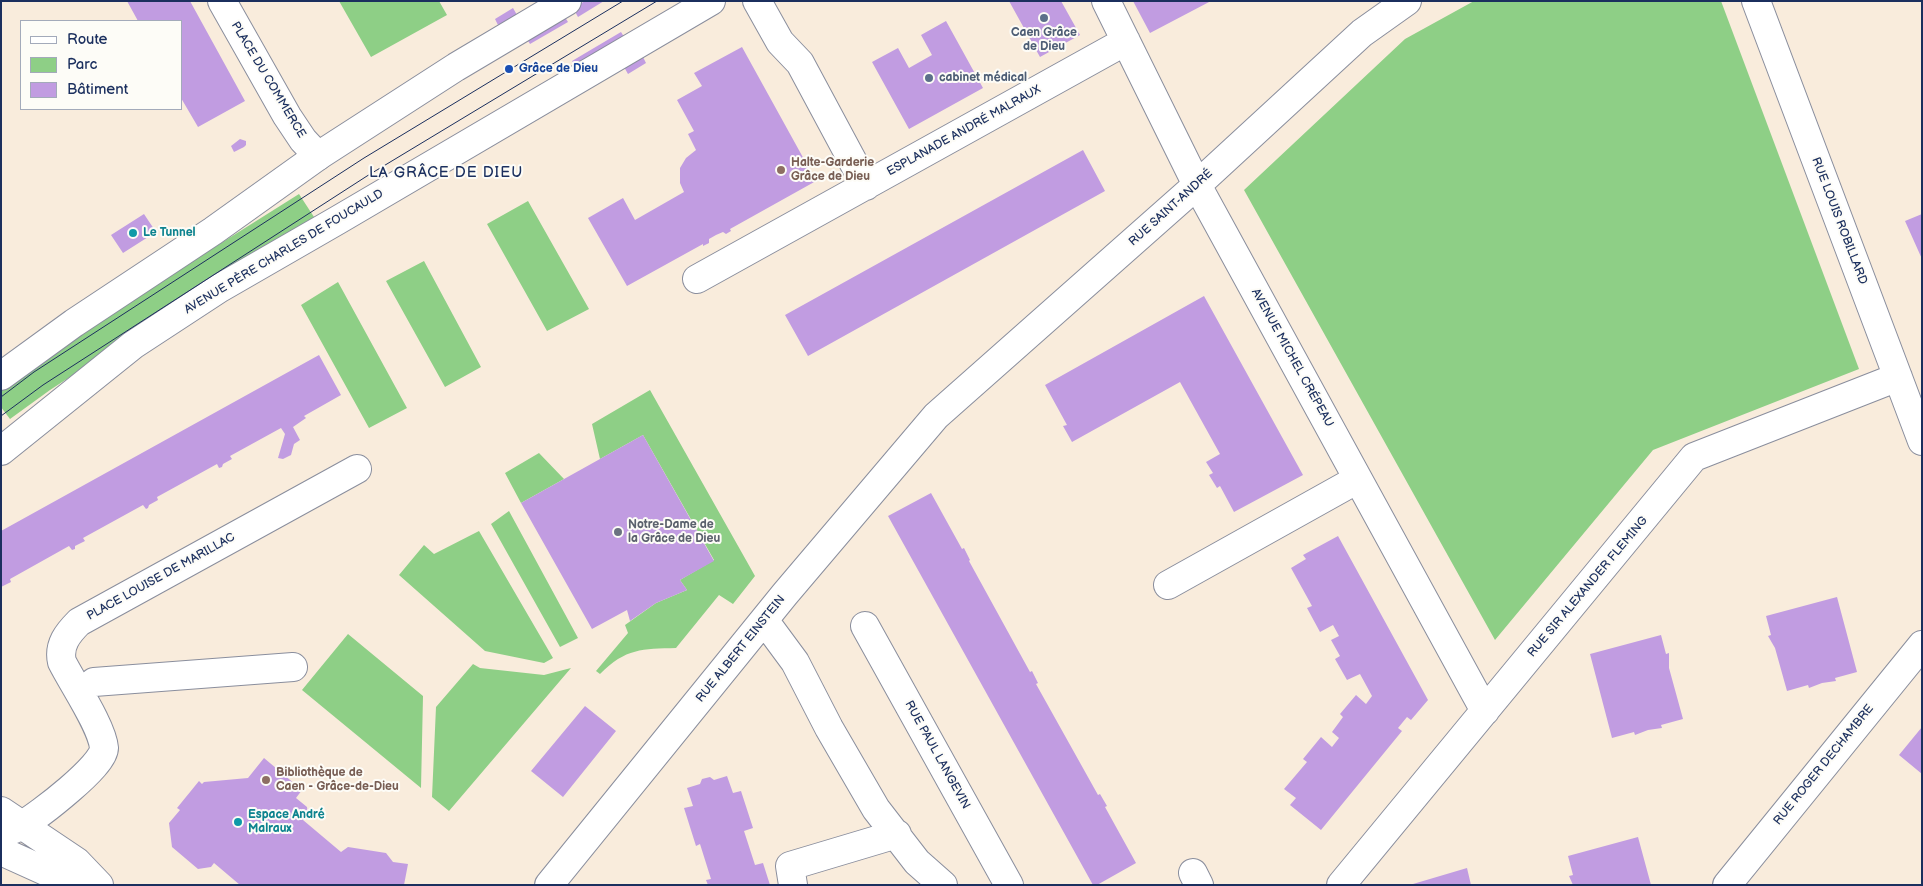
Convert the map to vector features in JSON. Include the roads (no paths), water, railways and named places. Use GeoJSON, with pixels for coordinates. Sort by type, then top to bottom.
{"type":"FeatureCollection","features":[{"type":"Feature","properties":{"kind":"street","name":"PLACE DU COMMERCE"},"geometry":{"type":"LineString","coordinates":[[222,1],[287,116],[303,140],[318,156]]}},
{"type":"Feature","properties":{"kind":"street"},"geometry":{"type":"LineString","coordinates":[[1,376],[74,323],[213,231],[318,156],[456,66],[566,1]]}},
{"type":"Feature","properties":{"kind":"street","name":"AVENUE PÈRE CHARLES DE FOUCAULD"},"geometry":{"type":"LineString","coordinates":[[1,451],[133,345],[220,288],[711,1]]}},
{"type":"Feature","properties":{"kind":"street"},"geometry":{"type":"LineString","coordinates":[[757,1],[780,42],[800,64],[866,186]]}},
{"type":"Feature","properties":{"kind":"street","name":"AVENUE MICHEL CRÉPEAU"},"geometry":{"type":"LineString","coordinates":[[1106,1],[1197,185],[1485,711]]}},
{"type":"Feature","properties":{"kind":"street","name":"RUE SAINT-ANDRÉ"},"geometry":{"type":"LineString","coordinates":[[936,416],[1197,185],[1362,33],[1407,1]]}},
{"type":"Feature","properties":{"kind":"street","name":"RUE LOUIS ROBILLARD"},"geometry":{"type":"LineString","coordinates":[[1756,1],[1922,441]]}},
{"type":"Feature","properties":{"kind":"street","name":"ESPLANADE ANDRÉ MALRAUX"},"geometry":{"type":"LineString","coordinates":[[697,279],[1126,41]]}},
{"type":"Feature","properties":{"kind":"street","name":"RUE SIR ALEXANDER FLEMING"},"geometry":{"type":"LineString","coordinates":[[1342,885],[1694,457],[1898,377]]}},
{"type":"Feature","properties":{"kind":"street","name":"RUE ALBERT EINSTEIN"},"geometry":{"type":"LineString","coordinates":[[550,885],[764,620],[936,416]]}},
{"type":"Feature","properties":{"kind":"street","name":"PLACE LOUISE DE MARILLAC"},"geometry":{"type":"LineString","coordinates":[[8,823],[90,772],[100,760],[104,750],[102,735],[60,656],[68,634],[79,622],[356,470]]}},
{"type":"Feature","properties":{"kind":"street"},"geometry":{"type":"LineString","coordinates":[[1168,585],[1358,479]]}},
{"type":"Feature","properties":{"kind":"street"},"geometry":{"type":"LineString","coordinates":[[764,620],[795,662],[829,728],[876,809],[917,862],[944,885]]}},
{"type":"Feature","properties":{"kind":"street","name":"RUE PAUL LANGEVIN"},"geometry":{"type":"LineString","coordinates":[[865,626],[1009,885]]}},
{"type":"Feature","properties":{"kind":"street","name":"RUE ROGER DECHAMBRE"},"geometry":{"type":"LineString","coordinates":[[1727,885],[1922,645]]}},
{"type":"Feature","properties":{"kind":"street"},"geometry":{"type":"LineString","coordinates":[[94,682],[293,667]]}},
{"type":"Feature","properties":{"kind":"street"},"geometry":{"type":"LineString","coordinates":[[8,823],[77,862],[98,885]]}},
{"type":"Feature","properties":{"kind":"street"},"geometry":{"type":"LineString","coordinates":[[793,885],[790,866],[897,834]]}},
{"type":"Feature","properties":{"kind":"street"},"geometry":{"type":"LineString","coordinates":[[1,851],[76,885]]}},
{"type":"Feature","properties":{"kind":"tram line"},"geometry":{"type":"LineString","coordinates":[[1,397],[34,372],[364,158],[623,1]]}},
{"type":"Feature","properties":{"kind":"tram line"},"geometry":{"type":"LineString","coordinates":[[1,416],[43,385],[367,176],[657,1]]}},
{"type":"Feature","properties":{"kind":"place","name":"Caen Grâce de Dieu"},"geometry":{"type":"Point","coordinates":[1044,18]}},
{"type":"Feature","properties":{"kind":"place","name":"Grâce de Dieu"},"geometry":{"type":"Point","coordinates":[509,69]}},
{"type":"Feature","properties":{"kind":"place","name":"cabinet médical"},"geometry":{"type":"Point","coordinates":[929,78]}},
{"type":"Feature","properties":{"kind":"place","name":"Halte-Garderie Grâce de Dieu"},"geometry":{"type":"Point","coordinates":[781,170]}},
{"type":"Feature","properties":{"kind":"place","name":"Le Tunnel"},"geometry":{"type":"Point","coordinates":[133,233]}},
{"type":"Feature","properties":{"kind":"place","name":"Notre-Dame de la Grâce de Dieu"},"geometry":{"type":"Point","coordinates":[618,532]}},
{"type":"Feature","properties":{"kind":"place","name":"Bibliothèque de Caen - Grâce-de-Dieu"},"geometry":{"type":"Point","coordinates":[266,780]}},
{"type":"Feature","properties":{"kind":"place","name":"Espace André Malraux"},"geometry":{"type":"Point","coordinates":[238,822]}},
{"type":"Feature","properties":{"kind":"district","name":"LA GRÂCE DE DIEU"},"geometry":{"type":"Point","coordinates":[446,173]}}]}
